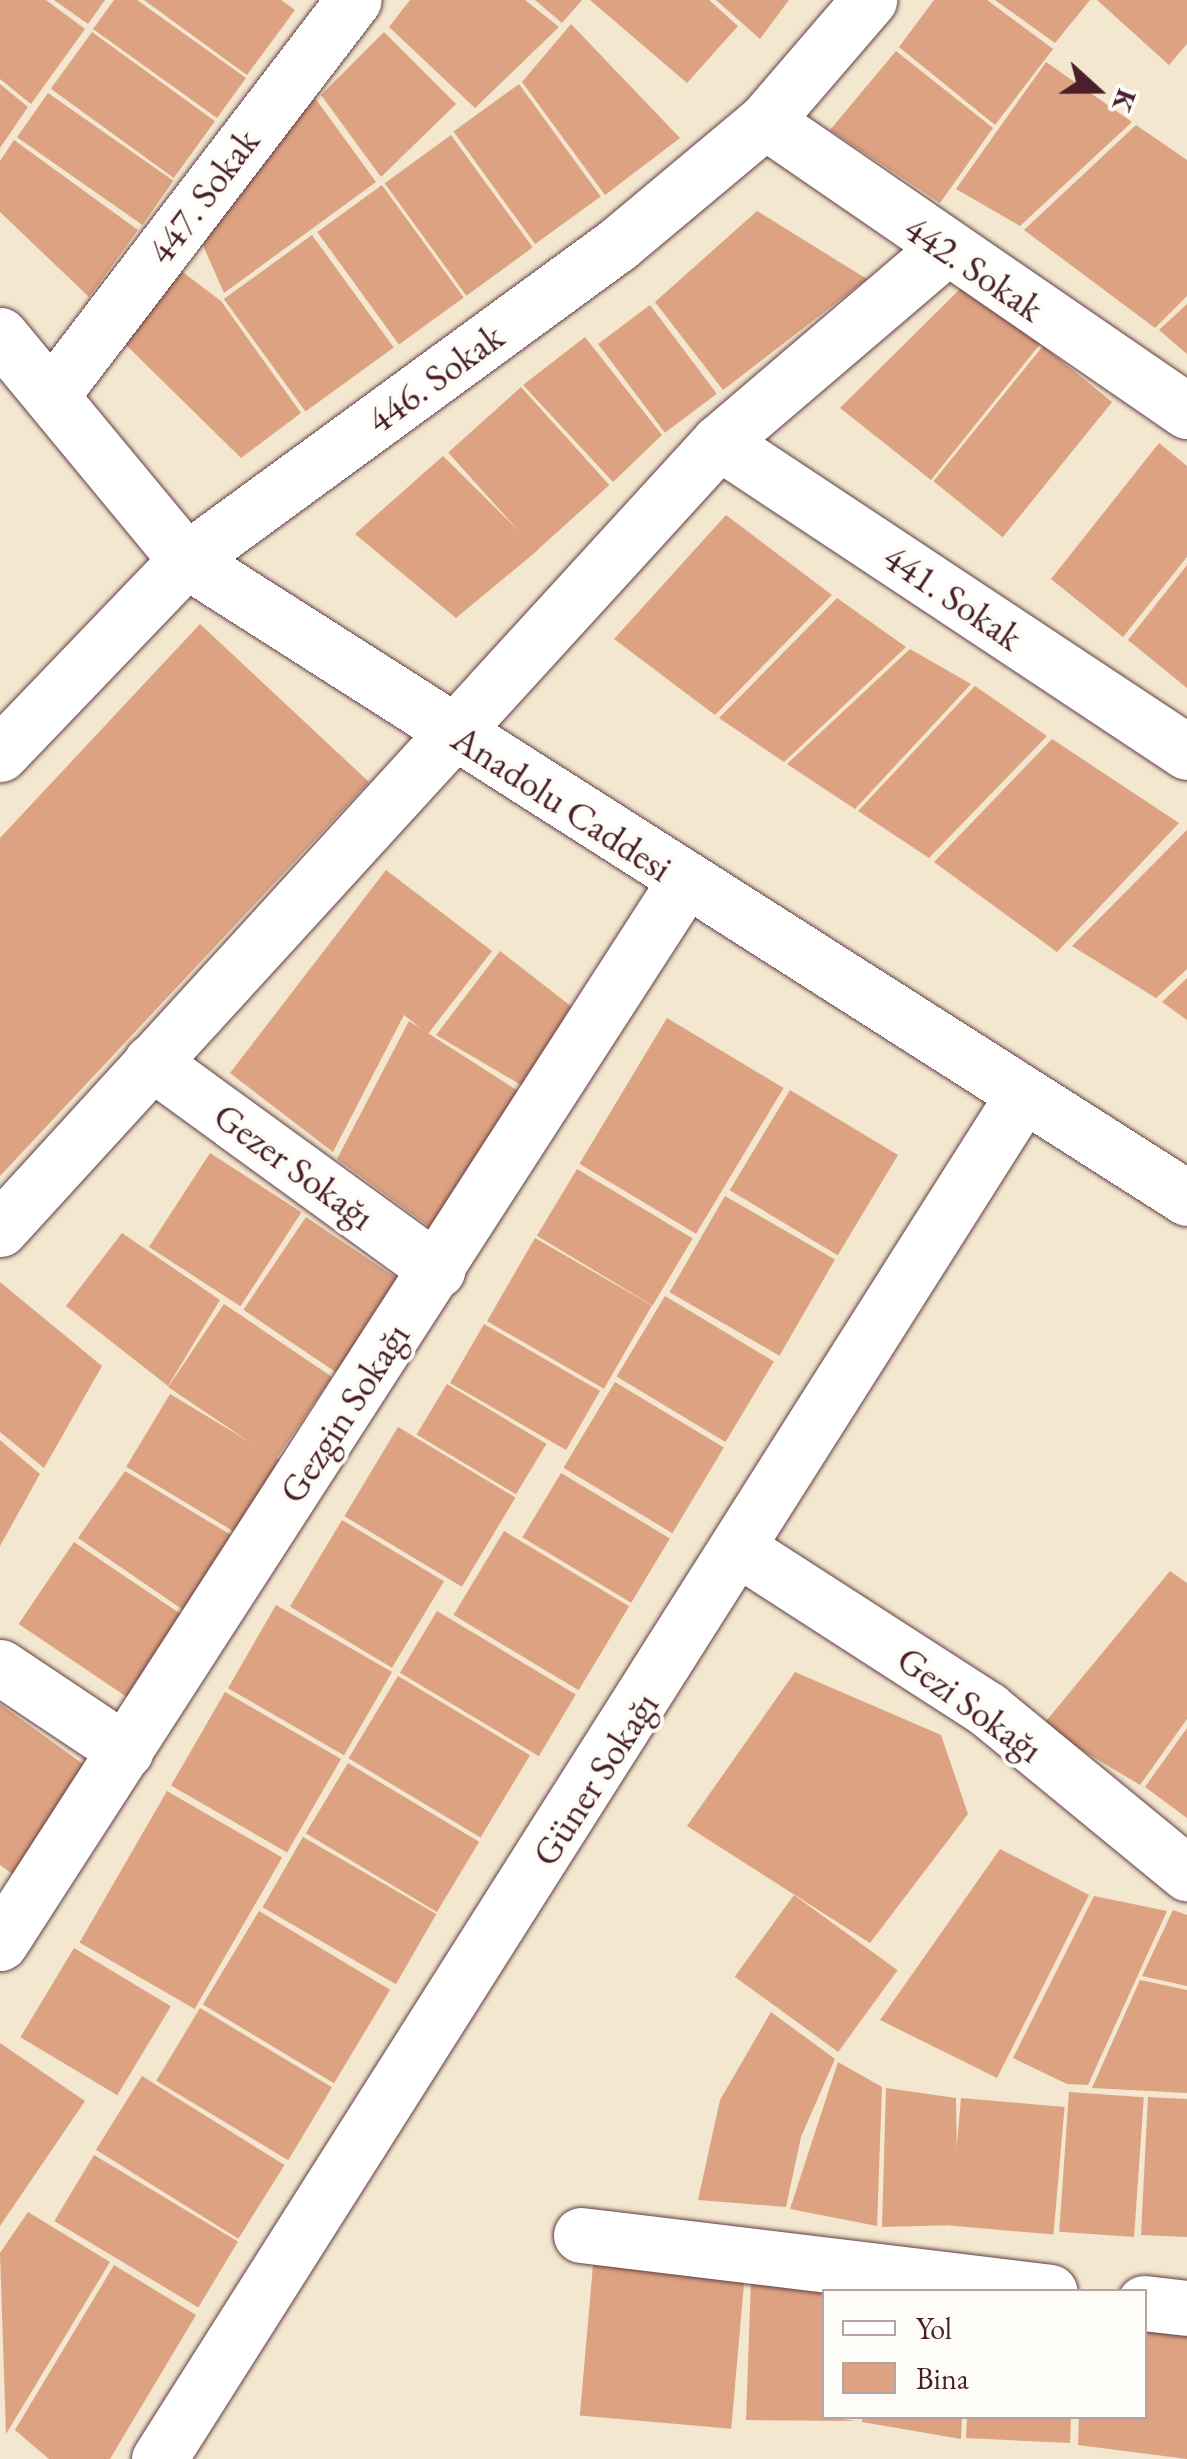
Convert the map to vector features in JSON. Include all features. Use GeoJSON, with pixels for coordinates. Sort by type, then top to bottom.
{"type":"FeatureCollection","features":[{"type":"Feature","properties":{"kind":"street","name":"447. Sokak"},"geometry":{"type":"LineString","coordinates":[[52,393],[354,0]]}},
{"type":"Feature","properties":{"kind":"street","name":"446. Sokak"},"geometry":{"type":"LineString","coordinates":[[0,754],[186,560],[618,244],[765,121],[870,0]]}},
{"type":"Feature","properties":{"kind":"street","name":"442. Sokak"},"geometry":{"type":"LineString","coordinates":[[765,121],[944,250],[1187,410]]}},
{"type":"Feature","properties":{"kind":"street"},"geometry":{"type":"LineString","coordinates":[[0,1229],[720,442],[944,250]]}},
{"type":"Feature","properties":{"kind":"street","name":"Anadolu Caddesi"},"geometry":{"type":"LineString","coordinates":[[0,335],[52,393],[186,560],[685,882],[1187,1198]]}},
{"type":"Feature","properties":{"kind":"street","name":"441. Sokak"},"geometry":{"type":"LineString","coordinates":[[720,442],[1187,752]]}},
{"type":"Feature","properties":{"kind":"street","name":"Gezgin Sokağı"},"geometry":{"type":"LineString","coordinates":[[0,1942],[685,882]]}},
{"type":"Feature","properties":{"kind":"street","name":"Gezer Sokağı"},"geometry":{"type":"LineString","coordinates":[[152,1062],[436,1270]]}},
{"type":"Feature","properties":{"kind":"street","name":"Güner Sokağı"},"geometry":{"type":"LineString","coordinates":[[158,2459],[742,1551],[1023,1094]]}},
{"type":"Feature","properties":{"kind":"street","name":"Gezi Sokağı"},"geometry":{"type":"LineString","coordinates":[[742,1551],[987,1709],[1187,1873]]}},
{"type":"Feature","properties":{"kind":"street"},"geometry":{"type":"LineString","coordinates":[[0,1666],[126,1751]]}},
{"type":"Feature","properties":{"kind":"street"},"geometry":{"type":"LineString","coordinates":[[581,2235],[1025,2289]]}},
{"type":"Feature","properties":{"kind":"street"},"geometry":{"type":"LineString","coordinates":[[1147,2303],[1187,2308]]}},
{"type":"Feature","properties":{"kind":"building"},"geometry":{"type":"Polygon","coordinates":[[[0,0],[46,0],[85,29],[31,104],[0,79],[0,0]]]}},
{"type":"Feature","properties":{"kind":"building"},"geometry":{"type":"Polygon","coordinates":[[[54,0],[105,0],[88,24],[54,0]]]}},
{"type":"Feature","properties":{"kind":"building"},"geometry":{"type":"Polygon","coordinates":[[[114,0],[137,0],[246,78],[217,118],[93,29],[114,0]]]}},
{"type":"Feature","properties":{"kind":"building"},"geometry":{"type":"Polygon","coordinates":[[[144,0],[281,0],[295,10],[247,75],[144,0]]]}},
{"type":"Feature","properties":{"kind":"building"},"geometry":{"type":"Polygon","coordinates":[[[410,0],[525,0],[559,27],[475,108],[389,27],[410,0]]]}},
{"type":"Feature","properties":{"kind":"building"},"geometry":{"type":"Polygon","coordinates":[[[535,0],[582,0],[562,23],[535,0]]]}},
{"type":"Feature","properties":{"kind":"building"},"geometry":{"type":"Polygon","coordinates":[[[590,0],[709,0],[738,26],[687,83],[590,0]]]}},
{"type":"Feature","properties":{"kind":"building"},"geometry":{"type":"Polygon","coordinates":[[[716,0],[789,0],[760,39],[716,0]]]}},
{"type":"Feature","properties":{"kind":"building"},"geometry":{"type":"Polygon","coordinates":[[[934,0],[987,0],[1053,49],[995,125],[899,47],[934,0]]]}},
{"type":"Feature","properties":{"kind":"building"},"geometry":{"type":"Polygon","coordinates":[[[995,0],[1090,0],[1055,43],[995,0]]]}},
{"type":"Feature","properties":{"kind":"building"},"geometry":{"type":"Polygon","coordinates":[[[1097,0],[1187,0],[1187,44],[1169,65],[1097,0]]]}},
{"type":"Feature","properties":{"kind":"building"},"geometry":{"type":"Polygon","coordinates":[[[571,24],[680,138],[605,195],[522,82],[571,24]]]}},
{"type":"Feature","properties":{"kind":"building"},"geometry":{"type":"Polygon","coordinates":[[[92,32],[215,121],[174,178],[51,89],[92,32]]]}},
{"type":"Feature","properties":{"kind":"building"},"geometry":{"type":"Polygon","coordinates":[[[384,32],[456,104],[381,177],[321,95],[384,32]]]}},
{"type":"Feature","properties":{"kind":"building"},"geometry":{"type":"Polygon","coordinates":[[[896,51],[993,128],[940,203],[830,130],[896,51]]]}},
{"type":"Feature","properties":{"kind":"building"},"geometry":{"type":"Polygon","coordinates":[[[1046,62],[1132,122],[1020,226],[956,189],[1046,62]]]}},
{"type":"Feature","properties":{"kind":"building"},"geometry":{"type":"Polygon","coordinates":[[[0,84],[28,107],[0,148],[0,84]]]}},
{"type":"Feature","properties":{"kind":"building"},"geometry":{"type":"Polygon","coordinates":[[[519,84],[601,196],[535,244],[453,132],[519,84]]]}},
{"type":"Feature","properties":{"kind":"building"},"geometry":{"type":"Polygon","coordinates":[[[48,93],[173,181],[142,225],[17,137],[48,93]]]}},
{"type":"Feature","properties":{"kind":"building"},"geometry":{"type":"Polygon","coordinates":[[[315,98],[376,182],[224,293],[198,234],[315,98]]]}},
{"type":"Feature","properties":{"kind":"building"},"geometry":{"type":"Polygon","coordinates":[[[1136,125],[1187,160],[1187,296],[1155,328],[1024,230],[1136,125]]]}},
{"type":"Feature","properties":{"kind":"building"},"geometry":{"type":"Polygon","coordinates":[[[451,135],[533,247],[466,296],[385,183],[451,135]]]}},
{"type":"Feature","properties":{"kind":"building"},"geometry":{"type":"Polygon","coordinates":[[[14,140],[138,230],[89,297],[0,212],[0,161],[14,140]]]}},
{"type":"Feature","properties":{"kind":"building"},"geometry":{"type":"Polygon","coordinates":[[[382,185],[464,297],[399,344],[317,232],[382,185]]]}},
{"type":"Feature","properties":{"kind":"building"},"geometry":{"type":"Polygon","coordinates":[[[757,211],[867,279],[723,390],[655,302],[757,211]]]}},
{"type":"Feature","properties":{"kind":"building"},"geometry":{"type":"Polygon","coordinates":[[[312,235],[394,347],[306,412],[224,299],[312,235]]]}},
{"type":"Feature","properties":{"kind":"building"},"geometry":{"type":"Polygon","coordinates":[[[180,270],[221,301],[301,413],[241,458],[124,343],[180,270]]]}},
{"type":"Feature","properties":{"kind":"building"},"geometry":{"type":"Polygon","coordinates":[[[965,284],[1040,344],[931,480],[840,408],[965,284]]]}},
{"type":"Feature","properties":{"kind":"building"},"geometry":{"type":"Polygon","coordinates":[[[1187,304],[1187,354],[1159,330],[1187,304]]]}},
{"type":"Feature","properties":{"kind":"building"},"geometry":{"type":"Polygon","coordinates":[[[650,305],[717,394],[665,433],[598,344],[650,305]]]}},
{"type":"Feature","properties":{"kind":"building"},"geometry":{"type":"Polygon","coordinates":[[[585,337],[662,435],[613,482],[523,385],[585,337]]]}},
{"type":"Feature","properties":{"kind":"building"},"geometry":{"type":"Polygon","coordinates":[[[1043,346],[1112,402],[1003,537],[933,481],[1043,346]]]}},
{"type":"Feature","properties":{"kind":"building"},"geometry":{"type":"Polygon","coordinates":[[[521,387],[609,485],[536,551],[448,453],[521,387]]]}},
{"type":"Feature","properties":{"kind":"building"},"geometry":{"type":"Polygon","coordinates":[[[1159,443],[1187,466],[1187,557],[1123,637],[1051,579],[1159,443]]]}},
{"type":"Feature","properties":{"kind":"building"},"geometry":{"type":"Polygon","coordinates":[[[443,456],[538,550],[456,618],[355,534],[443,456]]]}},
{"type":"Feature","properties":{"kind":"building"},"geometry":{"type":"Polygon","coordinates":[[[726,515],[832,595],[715,715],[614,639],[726,515]]]}},
{"type":"Feature","properties":{"kind":"building"},"geometry":{"type":"Polygon","coordinates":[[[1187,565],[1187,688],[1128,640],[1187,565]]]}},
{"type":"Feature","properties":{"kind":"building"},"geometry":{"type":"Polygon","coordinates":[[[837,598],[906,647],[784,762],[719,718],[837,598]]]}},
{"type":"Feature","properties":{"kind":"building"},"geometry":{"type":"Polygon","coordinates":[[[200,624],[369,782],[0,1176],[0,838],[200,624]]]}},
{"type":"Feature","properties":{"kind":"building"},"geometry":{"type":"Polygon","coordinates":[[[910,649],[971,684],[855,809],[787,764],[910,649]]]}},
{"type":"Feature","properties":{"kind":"building"},"geometry":{"type":"Polygon","coordinates":[[[975,686],[1047,736],[929,858],[858,811],[975,686]]]}},
{"type":"Feature","properties":{"kind":"building"},"geometry":{"type":"Polygon","coordinates":[[[1052,739],[1179,823],[1057,952],[934,862],[1052,739]]]}},
{"type":"Feature","properties":{"kind":"building"},"geometry":{"type":"Polygon","coordinates":[[[1187,830],[1187,969],[1156,998],[1072,946],[1187,830]]]}},
{"type":"Feature","properties":{"kind":"building"},"geometry":{"type":"Polygon","coordinates":[[[386,870],[492,951],[428,1034],[404,1015],[333,1152],[230,1073],[386,870]]]}},
{"type":"Feature","properties":{"kind":"building"},"geometry":{"type":"Polygon","coordinates":[[[500,951],[576,1010],[533,1092],[436,1035],[500,951]]]}},
{"type":"Feature","properties":{"kind":"building"},"geometry":{"type":"Polygon","coordinates":[[[1187,978],[1187,1020],[1162,1002],[1187,978]]]}},
{"type":"Feature","properties":{"kind":"building"},"geometry":{"type":"Polygon","coordinates":[[[667,1018],[784,1088],[696,1234],[579,1164],[667,1018]]]}},
{"type":"Feature","properties":{"kind":"building"},"geometry":{"type":"Polygon","coordinates":[[[409,1021],[529,1098],[446,1239],[337,1159],[409,1021]]]}},
{"type":"Feature","properties":{"kind":"building"},"geometry":{"type":"Polygon","coordinates":[[[790,1090],[898,1155],[838,1255],[730,1190],[790,1090]]]}},
{"type":"Feature","properties":{"kind":"building"},"geometry":{"type":"Polygon","coordinates":[[[210,1153],[301,1212],[240,1306],[149,1247],[210,1153]]]}},
{"type":"Feature","properties":{"kind":"building"},"geometry":{"type":"Polygon","coordinates":[[[577,1169],[693,1239],[653,1305],[537,1236],[577,1169]]]}},
{"type":"Feature","properties":{"kind":"building"},"geometry":{"type":"Polygon","coordinates":[[[725,1196],[835,1260],[779,1356],[670,1292],[725,1196]]]}},
{"type":"Feature","properties":{"kind":"building"},"geometry":{"type":"Polygon","coordinates":[[[306,1217],[399,1280],[336,1372],[243,1310],[306,1217]]]}},
{"type":"Feature","properties":{"kind":"building"},"geometry":{"type":"Polygon","coordinates":[[[122,1233],[220,1300],[168,1386],[66,1306],[122,1233]]]}},
{"type":"Feature","properties":{"kind":"building"},"geometry":{"type":"Polygon","coordinates":[[[535,1238],[652,1306],[604,1389],[487,1321],[535,1238]]]}},
{"type":"Feature","properties":{"kind":"building"},"geometry":{"type":"Polygon","coordinates":[[[0,1282],[102,1366],[44,1468],[0,1432],[0,1282]]]}},
{"type":"Feature","properties":{"kind":"building"},"geometry":{"type":"Polygon","coordinates":[[[665,1296],[774,1361],[725,1442],[617,1377],[665,1296]]]}},
{"type":"Feature","properties":{"kind":"building"},"geometry":{"type":"Polygon","coordinates":[[[224,1304],[332,1377],[276,1460],[168,1387],[224,1304]]]}},
{"type":"Feature","properties":{"kind":"building"},"geometry":{"type":"Polygon","coordinates":[[[484,1324],[600,1391],[566,1450],[450,1383],[484,1324]]]}},
{"type":"Feature","properties":{"kind":"building"},"geometry":{"type":"Polygon","coordinates":[[[615,1382],[724,1447],[672,1533],[563,1468],[615,1382]]]}},
{"type":"Feature","properties":{"kind":"building"},"geometry":{"type":"Polygon","coordinates":[[[447,1384],[546,1444],[516,1494],[417,1435],[447,1384]]]}},
{"type":"Feature","properties":{"kind":"building"},"geometry":{"type":"Polygon","coordinates":[[[170,1394],[282,1461],[239,1534],[126,1467],[170,1394]]]}},
{"type":"Feature","properties":{"kind":"building"},"geometry":{"type":"Polygon","coordinates":[[[398,1427],[515,1498],[462,1587],[344,1516],[398,1427]]]}},
{"type":"Feature","properties":{"kind":"building"},"geometry":{"type":"Polygon","coordinates":[[[0,1440],[40,1474],[0,1546],[0,1440]]]}},
{"type":"Feature","properties":{"kind":"building"},"geometry":{"type":"Polygon","coordinates":[[[125,1471],[236,1538],[192,1616],[78,1538],[125,1471]]]}},
{"type":"Feature","properties":{"kind":"building"},"geometry":{"type":"Polygon","coordinates":[[[561,1473],[670,1538],[631,1603],[522,1537],[561,1473]]]}},
{"type":"Feature","properties":{"kind":"building"},"geometry":{"type":"Polygon","coordinates":[[[342,1520],[444,1581],[392,1668],[290,1607],[342,1520]]]}},
{"type":"Feature","properties":{"kind":"building"},"geometry":{"type":"Polygon","coordinates":[[[504,1531],[629,1606],[579,1690],[454,1615],[504,1531]]]}},
{"type":"Feature","properties":{"kind":"building"},"geometry":{"type":"Polygon","coordinates":[[[74,1542],[189,1620],[134,1702],[19,1624],[74,1542]]]}},
{"type":"Feature","properties":{"kind":"building"},"geometry":{"type":"Polygon","coordinates":[[[1170,1571],[1187,1583],[1187,1719],[1140,1785],[1042,1726],[1170,1571]]]}},
{"type":"Feature","properties":{"kind":"building"},"geometry":{"type":"Polygon","coordinates":[[[276,1605],[392,1672],[344,1755],[228,1688],[276,1605]]]}},
{"type":"Feature","properties":{"kind":"building"},"geometry":{"type":"Polygon","coordinates":[[[437,1611],[576,1694],[539,1756],[400,1673],[437,1611]]]}},
{"type":"Feature","properties":{"kind":"building"},"geometry":{"type":"Polygon","coordinates":[[[795,1672],[941,1735],[968,1814],[870,1943],[687,1826],[795,1672]]]}},
{"type":"Feature","properties":{"kind":"building"},"geometry":{"type":"Polygon","coordinates":[[[398,1676],[530,1755],[481,1838],[349,1758],[398,1676]]]}},
{"type":"Feature","properties":{"kind":"building"},"geometry":{"type":"Polygon","coordinates":[[[225,1692],[341,1759],[287,1853],[171,1786],[225,1692]]]}},
{"type":"Feature","properties":{"kind":"building"},"geometry":{"type":"Polygon","coordinates":[[[0,1704],[83,1764],[14,1875],[0,1865],[0,1704]]]}},
{"type":"Feature","properties":{"kind":"building"},"geometry":{"type":"Polygon","coordinates":[[[1187,1728],[1187,1818],[1145,1787],[1187,1728]]]}},
{"type":"Feature","properties":{"kind":"building"},"geometry":{"type":"Polygon","coordinates":[[[348,1763],[479,1842],[437,1912],[306,1833],[348,1763]]]}},
{"type":"Feature","properties":{"kind":"building"},"geometry":{"type":"Polygon","coordinates":[[[167,1791],[282,1858],[195,2009],[80,1943],[167,1791]]]}},
{"type":"Feature","properties":{"kind":"building"},"geometry":{"type":"Polygon","coordinates":[[[303,1837],[436,1914],[396,1984],[262,1907],[303,1837]]]}},
{"type":"Feature","properties":{"kind":"building"},"geometry":{"type":"Polygon","coordinates":[[[1000,1849],[1089,1895],[997,2078],[880,2020],[1000,1849]]]}},
{"type":"Feature","properties":{"kind":"building"},"geometry":{"type":"Polygon","coordinates":[[[794,1895],[898,1970],[838,2052],[735,1977],[794,1895]]]}},
{"type":"Feature","properties":{"kind":"building"},"geometry":{"type":"Polygon","coordinates":[[[1094,1896],[1167,1911],[1088,2085],[1067,2084],[1013,2058],[1094,1896]]]}},
{"type":"Feature","properties":{"kind":"building"},"geometry":{"type":"Polygon","coordinates":[[[1173,1910],[1187,1915],[1187,1986],[1142,1976],[1173,1910]]]}},
{"type":"Feature","properties":{"kind":"building"},"geometry":{"type":"Polygon","coordinates":[[[259,1911],[390,1990],[334,2083],[203,2004],[259,1911]]]}},
{"type":"Feature","properties":{"kind":"building"},"geometry":{"type":"Polygon","coordinates":[[[74,1948],[171,2006],[117,2095],[20,2037],[74,1948]]]}},
{"type":"Feature","properties":{"kind":"building"},"geometry":{"type":"Polygon","coordinates":[[[1140,1980],[1187,1990],[1187,2093],[1092,2088],[1140,1980]]]}},
{"type":"Feature","properties":{"kind":"building"},"geometry":{"type":"Polygon","coordinates":[[[200,2008],[332,2087],[288,2160],[156,2081],[200,2008]]]}},
{"type":"Feature","properties":{"kind":"building"},"geometry":{"type":"Polygon","coordinates":[[[771,2012],[835,2059],[801,2137],[786,2207],[698,2200],[720,2100],[771,2012]]]}},
{"type":"Feature","properties":{"kind":"building"},"geometry":{"type":"Polygon","coordinates":[[[0,2043],[85,2101],[0,2226],[0,2043]]]}},
{"type":"Feature","properties":{"kind":"building"},"geometry":{"type":"Polygon","coordinates":[[[838,2062],[882,2087],[877,2226],[790,2209],[838,2062]]]}},
{"type":"Feature","properties":{"kind":"building"},"geometry":{"type":"Polygon","coordinates":[[[142,2076],[284,2165],[238,2239],[96,2150],[142,2076]]]}},
{"type":"Feature","properties":{"kind":"building"},"geometry":{"type":"Polygon","coordinates":[[[886,2088],[956,2098],[958,2225],[882,2227],[886,2088]]]}},
{"type":"Feature","properties":{"kind":"building"},"geometry":{"type":"Polygon","coordinates":[[[1069,2092],[1144,2097],[1134,2237],[1059,2232],[1069,2092]]]}},
{"type":"Feature","properties":{"kind":"building"},"geometry":{"type":"Polygon","coordinates":[[[1148,2097],[1187,2099],[1187,2237],[1141,2235],[1148,2097]]]}},
{"type":"Feature","properties":{"kind":"building"},"geometry":{"type":"Polygon","coordinates":[[[961,2098],[1065,2107],[1053,2235],[950,2226],[961,2098]]]}},
{"type":"Feature","properties":{"kind":"building"},"geometry":{"type":"Polygon","coordinates":[[[94,2155],[238,2242],[198,2308],[54,2221],[94,2155]]]}},
{"type":"Feature","properties":{"kind":"building"},"geometry":{"type":"Polygon","coordinates":[[[28,2212],[110,2262],[6,2434],[0,2253],[28,2212]]]}},
{"type":"Feature","properties":{"kind":"building"},"geometry":{"type":"Polygon","coordinates":[[[114,2265],[196,2315],[110,2459],[49,2459],[15,2430],[114,2265]]]}},
{"type":"Feature","properties":{"kind":"building"},"geometry":{"type":"Polygon","coordinates":[[[593,2265],[744,2278],[731,2429],[580,2415],[593,2265]]]}},
{"type":"Feature","properties":{"kind":"building"},"geometry":{"type":"Polygon","coordinates":[[[751,2278],[822,2292],[822,2419],[856,2421],[746,2420],[751,2278]]]}},
{"type":"Feature","properties":{"kind":"building"},"geometry":{"type":"Polygon","coordinates":[[[1147,2320],[1187,2334],[1187,2459],[1078,2445],[1079,2419],[1147,2419],[1147,2320]]]}},
{"type":"Feature","properties":{"kind":"building"},"geometry":{"type":"Polygon","coordinates":[[[962,2419],[961,2439],[862,2422],[962,2419]]]}},
{"type":"Feature","properties":{"kind":"building"},"geometry":{"type":"Polygon","coordinates":[[[967,2419],[1071,2419],[1070,2443],[966,2438],[967,2419]]]}}]}
